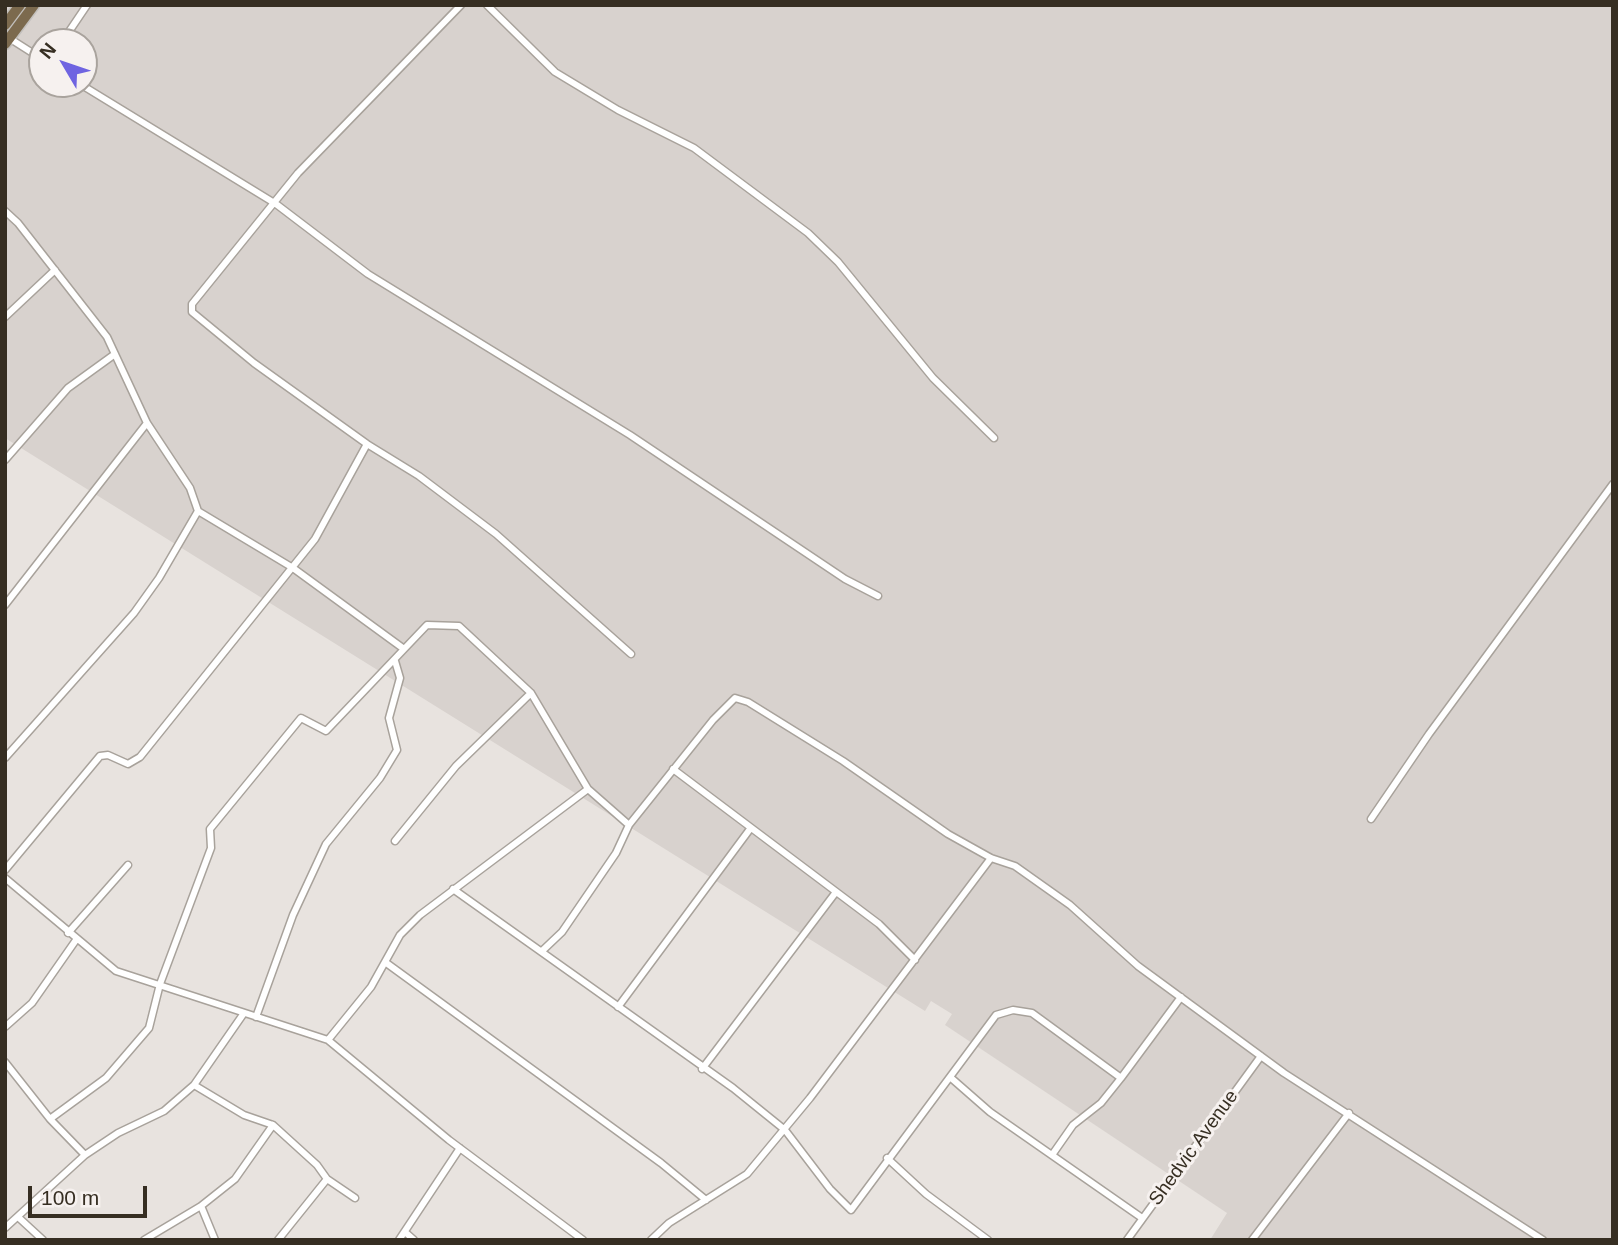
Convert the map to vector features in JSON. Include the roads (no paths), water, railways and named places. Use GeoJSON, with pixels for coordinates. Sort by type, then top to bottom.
{"type":"FeatureCollection","features":[{"type":"Feature","properties":{"kind":"highway"},"geometry":{"type":"LineString","coordinates":[[5,24],[20,5]]}},
{"type":"Feature","properties":{"kind":"highway"},"geometry":{"type":"LineString","coordinates":[[7,41],[34,5]]}},
{"type":"Feature","properties":{"kind":"street"},"geometry":{"type":"LineString","coordinates":[[71,28],[87,5]]}},
{"type":"Feature","properties":{"kind":"street"},"geometry":{"type":"LineString","coordinates":[[461,5],[344,122],[298,173],[276,204],[192,304],[192,312],[254,363],[368,444],[419,476],[496,534],[631,654]]}},
{"type":"Feature","properties":{"kind":"street"},"geometry":{"type":"LineString","coordinates":[[487,5],[555,72],[618,110],[694,148],[808,233],[838,262],[933,378],[994,438]]}},
{"type":"Feature","properties":{"kind":"street"},"geometry":{"type":"LineString","coordinates":[[7,41],[28,52]]}},
{"type":"Feature","properties":{"kind":"street"},"geometry":{"type":"LineString","coordinates":[[98,95],[276,204],[369,274],[630,435],[845,579],[878,596]]}},
{"type":"Feature","properties":{"kind":"street"},"geometry":{"type":"LineString","coordinates":[[5,211],[107,337],[147,423],[190,488],[198,511],[293,568],[404,649]]}},
{"type":"Feature","properties":{"kind":"street"},"geometry":{"type":"LineString","coordinates":[[5,317],[55,270]]}},
{"type":"Feature","properties":{"kind":"street"},"geometry":{"type":"LineString","coordinates":[[5,460],[68,388],[115,354]]}},
{"type":"Feature","properties":{"kind":"street"},"geometry":{"type":"LineString","coordinates":[[5,605],[147,423]]}},
{"type":"Feature","properties":{"kind":"street"},"geometry":{"type":"LineString","coordinates":[[5,870],[100,756],[108,755],[128,764],[140,757],[315,540],[368,444]]}},
{"type":"Feature","properties":{"kind":"street"},"geometry":{"type":"LineString","coordinates":[[1371,819],[1437,723],[1613,484]]}},
{"type":"Feature","properties":{"kind":"street"},"geometry":{"type":"LineString","coordinates":[[5,758],[134,613],[159,578],[198,511]]}},
{"type":"Feature","properties":{"kind":"street"},"geometry":{"type":"LineString","coordinates":[[50,1119],[106,1078],[149,1028],[160,984],[211,848],[210,829],[300,718],[326,732],[427,625],[459,626],[531,693],[588,789],[629,825]]}},
{"type":"Feature","properties":{"kind":"street"},"geometry":{"type":"LineString","coordinates":[[256,1017],[293,915],[326,844],[380,778],[397,750],[389,718],[400,678],[395,661]]}},
{"type":"Feature","properties":{"kind":"street"},"geometry":{"type":"LineString","coordinates":[[395,841],[456,766],[531,693]]}},
{"type":"Feature","properties":{"kind":"street"},"geometry":{"type":"LineString","coordinates":[[542,951],[562,932],[616,853],[629,825],[713,720],[736,698],[748,702],[798,731],[948,834],[991,858],[1015,866],[1070,905],[1138,966],[1261,1056],[1543,1240]]}},
{"type":"Feature","properties":{"kind":"street"},"geometry":{"type":"LineString","coordinates":[[673,769],[879,924],[915,960]]}},
{"type":"Feature","properties":{"kind":"street"},"geometry":{"type":"LineString","coordinates":[[328,1040],[371,987],[400,935],[453,889],[588,789]]}},
{"type":"Feature","properties":{"kind":"street"},"geometry":{"type":"LineString","coordinates":[[618,1007],[750,829]]}},
{"type":"Feature","properties":{"kind":"street"},"geometry":{"type":"LineString","coordinates":[[651,1240],[669,1223],[747,1174],[785,1130],[991,858]]}},
{"type":"Feature","properties":{"kind":"street"},"geometry":{"type":"LineString","coordinates":[[68,933],[128,865]]}},
{"type":"Feature","properties":{"kind":"street"},"geometry":{"type":"LineString","coordinates":[[5,878],[116,971],[328,1040],[460,1148],[583,1240]]}},
{"type":"Feature","properties":{"kind":"street"},"geometry":{"type":"LineString","coordinates":[[453,889],[702,1069],[733,1088],[785,1130],[830,1189],[851,1210],[887,1158],[996,1015],[1013,1010],[1032,1013],[1121,1078]]}},
{"type":"Feature","properties":{"kind":"street"},"geometry":{"type":"LineString","coordinates":[[702,1069],[836,892]]}},
{"type":"Feature","properties":{"kind":"street"},"geometry":{"type":"LineString","coordinates":[[5,1027],[32,1003],[76,940]]}},
{"type":"Feature","properties":{"kind":"street"},"geometry":{"type":"LineString","coordinates":[[385,962],[661,1163],[706,1200]]}},
{"type":"Feature","properties":{"kind":"street"},"geometry":{"type":"LineString","coordinates":[[1052,1156],[1073,1125],[1101,1104],[1181,998]]}},
{"type":"Feature","properties":{"kind":"street"},"geometry":{"type":"LineString","coordinates":[[5,1228],[85,1155],[118,1133],[164,1111],[194,1085],[244,1013]]}},
{"type":"Feature","properties":{"kind":"street","name":"Shedvic Avenue"},"geometry":{"type":"LineString","coordinates":[[1127,1240],[1261,1056]]}},
{"type":"Feature","properties":{"kind":"street"},"geometry":{"type":"LineString","coordinates":[[5,1062],[50,1119],[85,1155]]}},
{"type":"Feature","properties":{"kind":"street"},"geometry":{"type":"LineString","coordinates":[[950,1077],[990,1112],[1142,1218]]}},
{"type":"Feature","properties":{"kind":"street"},"geometry":{"type":"LineString","coordinates":[[194,1085],[244,1115],[273,1125],[317,1164],[327,1179],[355,1198]]}},
{"type":"Feature","properties":{"kind":"street"},"geometry":{"type":"LineString","coordinates":[[1252,1240],[1349,1112]]}},
{"type":"Feature","properties":{"kind":"street"},"geometry":{"type":"LineString","coordinates":[[144,1240],[201,1206],[235,1179],[273,1125]]}},
{"type":"Feature","properties":{"kind":"street"},"geometry":{"type":"LineString","coordinates":[[399,1240],[460,1148]]}},
{"type":"Feature","properties":{"kind":"street"},"geometry":{"type":"LineString","coordinates":[[887,1158],[926,1194],[988,1240]]}},
{"type":"Feature","properties":{"kind":"street"},"geometry":{"type":"LineString","coordinates":[[278,1240],[327,1179]]}},
{"type":"Feature","properties":{"kind":"street"},"geometry":{"type":"LineString","coordinates":[[201,1206],[215,1240]]}},
{"type":"Feature","properties":{"kind":"street"},"geometry":{"type":"LineString","coordinates":[[18,1217],[43,1240]]}},
{"type":"Feature","properties":{"kind":"street"},"geometry":{"type":"LineString","coordinates":[[405,1232],[414,1240]]}}]}
